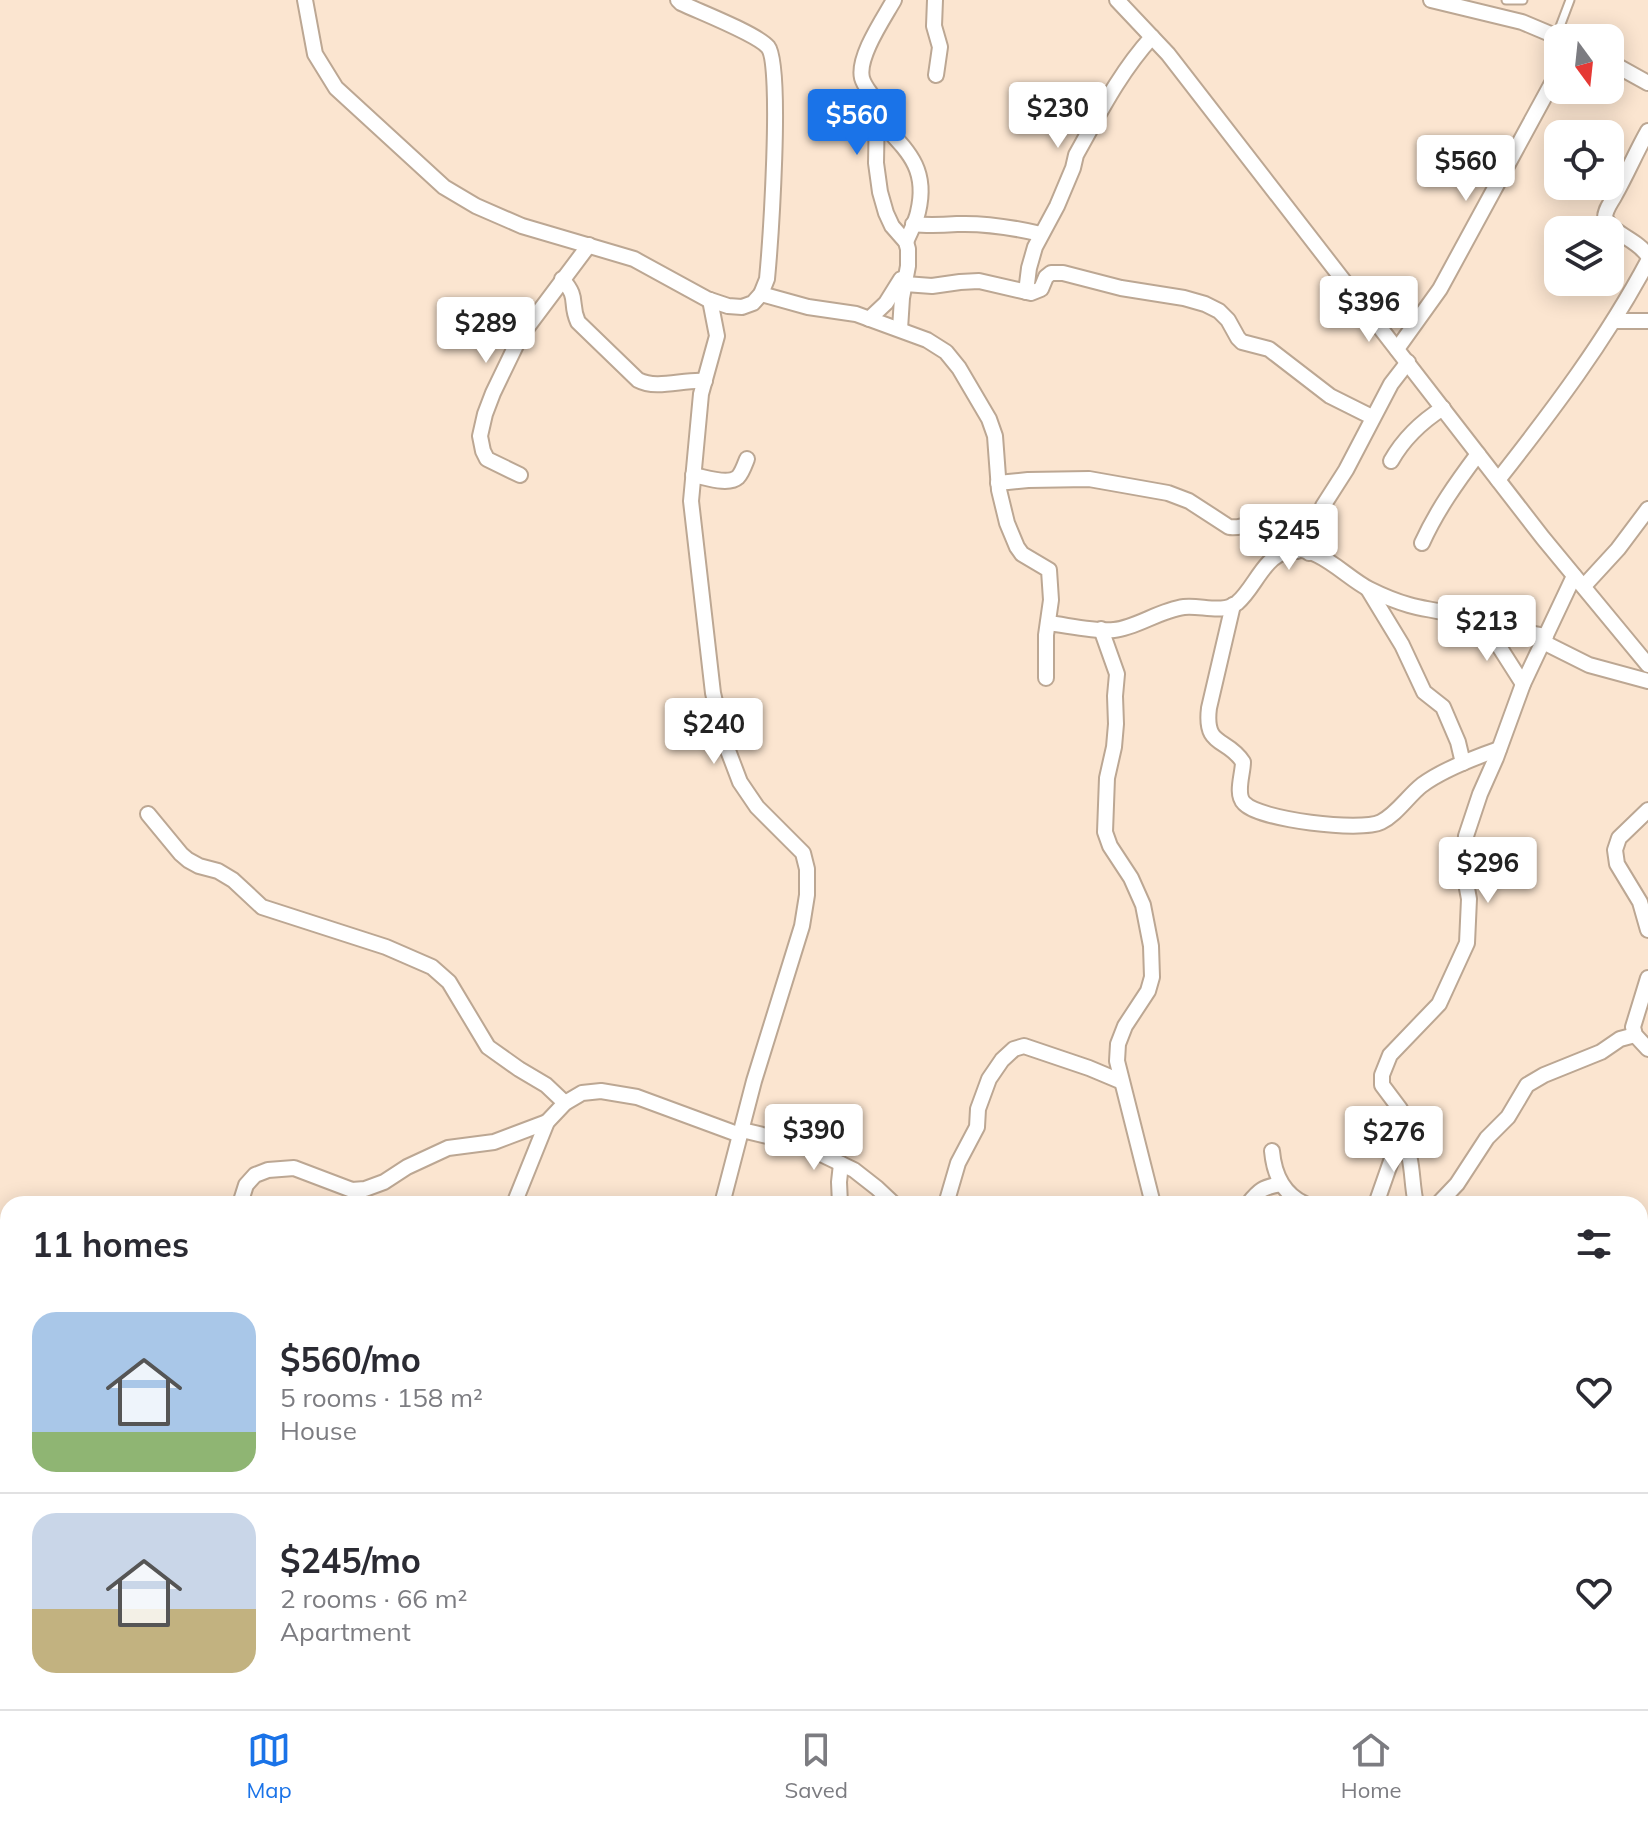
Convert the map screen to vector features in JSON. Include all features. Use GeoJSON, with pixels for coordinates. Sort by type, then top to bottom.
{"type":"FeatureCollection","features":[{"type":"Feature","properties":{"kind":"street"},"geometry":{"type":"LineString","coordinates":[[305,0],[315,54],[336,88],[444,187],[476,206],[522,226],[634,259],[710,300],[742,307],[753,303],[767,279],[774,165],[775,81],[772,54],[757,39],[678,0]]}},
{"type":"Feature","properties":{"kind":"street"},"geometry":{"type":"LineString","coordinates":[[894,0],[862,61],[861,74],[875,99],[876,163],[880,192],[892,226],[908,249],[900,329]]}},
{"type":"Feature","properties":{"kind":"street"},"geometry":{"type":"LineString","coordinates":[[935,0],[934,26],[940,47],[936,75]]}},
{"type":"Feature","properties":{"kind":"street"},"geometry":{"type":"LineString","coordinates":[[1117,0],[1168,54],[1498,480],[1648,665]]}},
{"type":"Feature","properties":{"kind":"street"},"geometry":{"type":"LineString","coordinates":[[1431,0],[1522,22],[1544,31]]}},
{"type":"Feature","properties":{"kind":"street"},"geometry":{"type":"LineString","coordinates":[[1026,292],[1029,268],[1041,234],[1057,206],[1076,155],[1119,79],[1152,37]]}},
{"type":"Feature","properties":{"kind":"street"},"geometry":{"type":"LineString","coordinates":[[1624,70],[1648,83]]}},
{"type":"Feature","properties":{"kind":"street"},"geometry":{"type":"LineString","coordinates":[[1397,349],[1440,289],[1544,98]]}},
{"type":"Feature","properties":{"kind":"street"},"geometry":{"type":"LineString","coordinates":[[877,118],[915,162],[920,178],[918,215],[906,242]]}},
{"type":"Feature","properties":{"kind":"street"},"geometry":{"type":"LineString","coordinates":[[1498,480],[1614,321],[1648,258],[1635,242],[1615,231],[1605,218],[1605,212],[1648,131]]}},
{"type":"Feature","properties":{"kind":"street"},"geometry":{"type":"LineString","coordinates":[[913,224],[974,224],[1041,234]]}},
{"type":"Feature","properties":{"kind":"street"},"geometry":{"type":"LineString","coordinates":[[520,475],[487,459],[480,436],[493,393],[520,337],[589,245]]}},
{"type":"Feature","properties":{"kind":"street"},"geometry":{"type":"LineString","coordinates":[[869,319],[893,294],[907,268]]}},
{"type":"Feature","properties":{"kind":"street"},"geometry":{"type":"LineString","coordinates":[[905,284],[932,286],[979,281],[1031,293],[1041,289],[1046,277],[1057,272],[1121,288],[1184,298],[1219,311],[1242,342],[1269,349],[1330,396],[1372,417]]}},
{"type":"Feature","properties":{"kind":"street"},"geometry":{"type":"LineString","coordinates":[[562,279],[571,289],[578,322],[638,380],[646,384],[705,381]]}},
{"type":"Feature","properties":{"kind":"street"},"geometry":{"type":"LineString","coordinates":[[761,294],[808,307],[856,314],[927,340],[946,352],[989,419],[995,436],[998,483],[1007,523],[1017,547],[1022,554],[1049,570],[1051,600],[1046,678]]}},
{"type":"Feature","properties":{"kind":"street"},"geometry":{"type":"LineString","coordinates":[[710,300],[717,336],[701,394],[691,501],[713,693],[724,740],[740,782],[757,807],[803,853],[807,869],[802,926],[754,1081],[724,1196]]}},
{"type":"Feature","properties":{"kind":"street"},"geometry":{"type":"LineString","coordinates":[[1614,321],[1648,321]]}},
{"type":"Feature","properties":{"kind":"street"},"geometry":{"type":"LineString","coordinates":[[1048,623],[1116,630],[1184,607],[1226,608],[1233,605],[1274,558],[1288,551],[1303,552],[1328,526],[1323,506],[1346,470],[1391,384],[1408,362]]}},
{"type":"Feature","properties":{"kind":"street"},"geometry":{"type":"LineString","coordinates":[[1391,461],[1413,431],[1443,408]]}},
{"type":"Feature","properties":{"kind":"street"},"geometry":{"type":"LineString","coordinates":[[1422,543],[1432,520],[1478,454]]}},
{"type":"Feature","properties":{"kind":"street"},"geometry":{"type":"LineString","coordinates":[[693,475],[734,480],[747,459]]}},
{"type":"Feature","properties":{"kind":"street"},"geometry":{"type":"LineString","coordinates":[[998,483],[1089,479],[1168,493],[1189,501],[1229,527],[1262,527],[1303,552],[1326,560],[1368,588],[1409,605],[1544,639],[1589,665],[1648,681]]}},
{"type":"Feature","properties":{"kind":"street"},"geometry":{"type":"LineString","coordinates":[[1379,1196],[1403,1127],[1400,1109],[1382,1085],[1382,1075],[1390,1055],[1439,1004],[1467,943],[1469,899],[1463,867],[1466,836],[1523,684],[1544,639],[1579,581],[1618,549],[1648,509]]}},
{"type":"Feature","properties":{"kind":"street"},"geometry":{"type":"LineString","coordinates":[[1368,588],[1402,645],[1424,692],[1443,707],[1463,763]]}},
{"type":"Feature","properties":{"kind":"street"},"geometry":{"type":"LineString","coordinates":[[1233,605],[1207,722],[1216,740],[1238,754],[1243,762],[1240,790],[1246,806],[1263,813],[1310,823],[1352,827],[1380,823],[1422,785],[1463,763],[1499,749]]}},
{"type":"Feature","properties":{"kind":"street"},"geometry":{"type":"LineString","coordinates":[[1481,622],[1523,684]]}},
{"type":"Feature","properties":{"kind":"street"},"geometry":{"type":"LineString","coordinates":[[1101,629],[1117,674],[1116,724],[1107,778],[1105,832],[1143,905],[1151,946],[1152,977],[1148,991],[1125,1026],[1118,1044],[1117,1061],[1151,1196]]}},
{"type":"Feature","properties":{"kind":"street"},"geometry":{"type":"LineString","coordinates":[[1648,810],[1619,838],[1615,850],[1617,864],[1640,902],[1648,930]]}},
{"type":"Feature","properties":{"kind":"street"},"geometry":{"type":"LineString","coordinates":[[148,814],[188,860],[233,880],[262,907],[386,947],[432,967],[449,982],[488,1047],[546,1085],[565,1103]]}},
{"type":"Feature","properties":{"kind":"street"},"geometry":{"type":"LineString","coordinates":[[1648,978],[1633,1027],[1639,1031],[1648,1049]]}},
{"type":"Feature","properties":{"kind":"street"},"geometry":{"type":"LineString","coordinates":[[1446,1196],[1487,1138],[1508,1117],[1527,1085],[1601,1052],[1639,1031]]}},
{"type":"Feature","properties":{"kind":"street"},"geometry":{"type":"LineString","coordinates":[[948,1196],[958,1163],[977,1127],[978,1109],[989,1079],[1014,1049],[1024,1046],[1120,1081]]}},
{"type":"Feature","properties":{"kind":"street"},"geometry":{"type":"LineString","coordinates":[[517,1196],[547,1122],[565,1103],[582,1093],[601,1091],[637,1097],[741,1132],[800,1144],[854,1170],[886,1196]]}},
{"type":"Feature","properties":{"kind":"street"},"geometry":{"type":"LineString","coordinates":[[243,1196],[246,1185],[255,1175],[268,1170],[294,1168],[352,1190],[365,1189],[448,1148],[494,1142],[547,1122]]}},
{"type":"Feature","properties":{"kind":"street"},"geometry":{"type":"LineString","coordinates":[[1400,1133],[1411,1155],[1415,1196]]}},
{"type":"Feature","properties":{"kind":"street"},"geometry":{"type":"LineString","coordinates":[[1272,1151],[1281,1184],[1292,1196]]}},
{"type":"Feature","properties":{"kind":"street"},"geometry":{"type":"LineString","coordinates":[[840,1196],[841,1164]]}},
{"type":"Feature","properties":{"kind":"street"},"geometry":{"type":"LineString","coordinates":[[1255,1196],[1268,1186],[1281,1184]]}},
{"type":"Feature","properties":{"kind":"lane"},"geometry":{"type":"LineString","coordinates":[[1506,0],[1523,0]]}},
{"type":"Feature","properties":{"kind":"lane"},"geometry":{"type":"LineString","coordinates":[[1562,24],[1570,0]]}}]}
